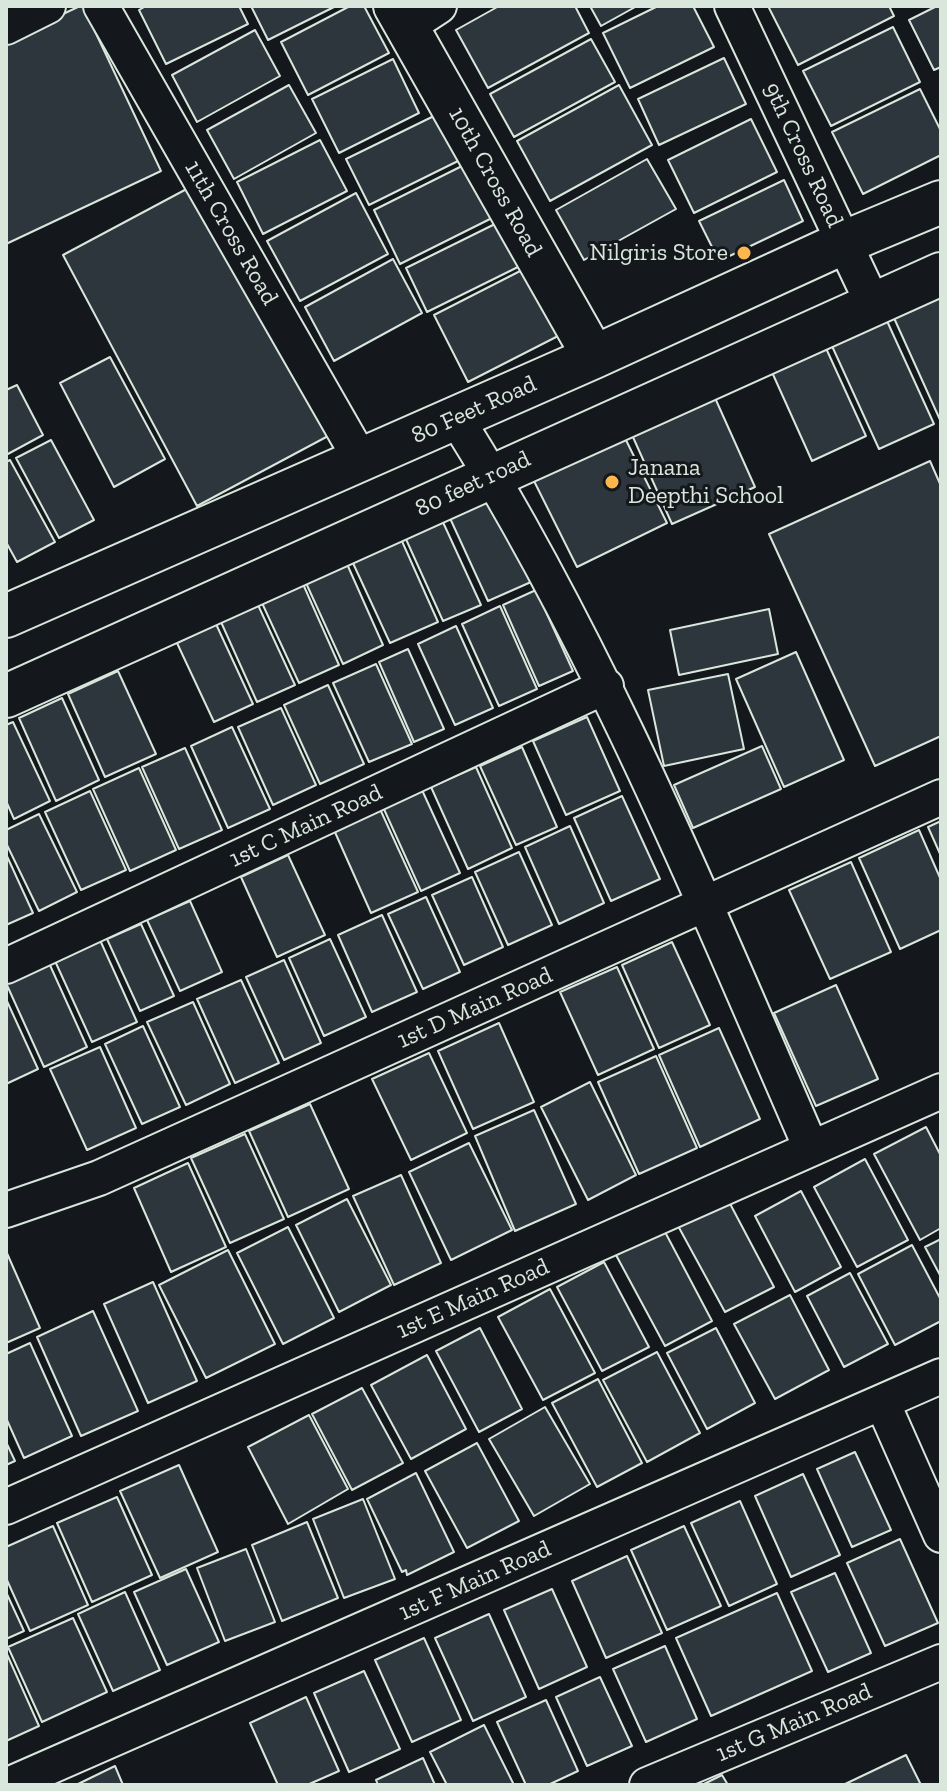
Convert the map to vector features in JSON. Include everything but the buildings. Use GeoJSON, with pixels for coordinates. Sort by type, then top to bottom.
{"type":"FeatureCollection","features":[{"type":"Feature","properties":{"kind":"street"},"geometry":{"type":"LineString","coordinates":[[6,27],[48,6]]}},
{"type":"Feature","properties":{"kind":"street","name":"11th Cross Road"},"geometry":{"type":"LineString","coordinates":[[101,6],[361,460]]}},
{"type":"Feature","properties":{"kind":"street","name":"9th Cross Road"},"geometry":{"type":"LineString","coordinates":[[732,6],[873,304]]}},
{"type":"Feature","properties":{"kind":"street","name":"10th Cross Road"},"geometry":{"type":"LineString","coordinates":[[414,13],[594,357]]}},
{"type":"Feature","properties":{"kind":"street","name":"80 Feet Road"},"geometry":{"type":"LineString","coordinates":[[6,616],[941,202]]}},
{"type":"Feature","properties":{"kind":"street","name":"80 feet road"},"geometry":{"type":"LineString","coordinates":[[6,696],[941,274]]}},
{"type":"Feature","properties":{"kind":"street"},"geometry":{"type":"LineString","coordinates":[[456,418],[492,476],[606,686],[811,1148]]}},
{"type":"Feature","properties":{"kind":"street","name":"1st C Main Road"},"geometry":{"type":"LineString","coordinates":[[6,966],[606,686]]}},
{"type":"Feature","properties":{"kind":"street","name":"1st D Main Road"},"geometry":{"type":"LineString","coordinates":[[6,1210],[99,1178],[941,797]]}},
{"type":"Feature","properties":{"kind":"street","name":"1st E Main Road"},"geometry":{"type":"LineString","coordinates":[[6,1507],[941,1091]]}},
{"type":"Feature","properties":{"kind":"street","name":"1st F Main Road"},"geometry":{"type":"LineString","coordinates":[[8,1785],[941,1376]]}},
{"type":"Feature","properties":{"kind":"street"},"geometry":{"type":"LineString","coordinates":[[882,1402],[941,1535]]}},
{"type":"Feature","properties":{"kind":"street","name":"1st G Main Road"},"geometry":{"type":"LineString","coordinates":[[647,1785],[941,1662]]}},
{"type":"Feature","properties":{"kind":"place","name":"Nilgiris Store"},"geometry":{"type":"Point","coordinates":[744,253]}},
{"type":"Feature","properties":{"kind":"place","name":"Janana Deepthi School"},"geometry":{"type":"Point","coordinates":[612,482]}}]}
